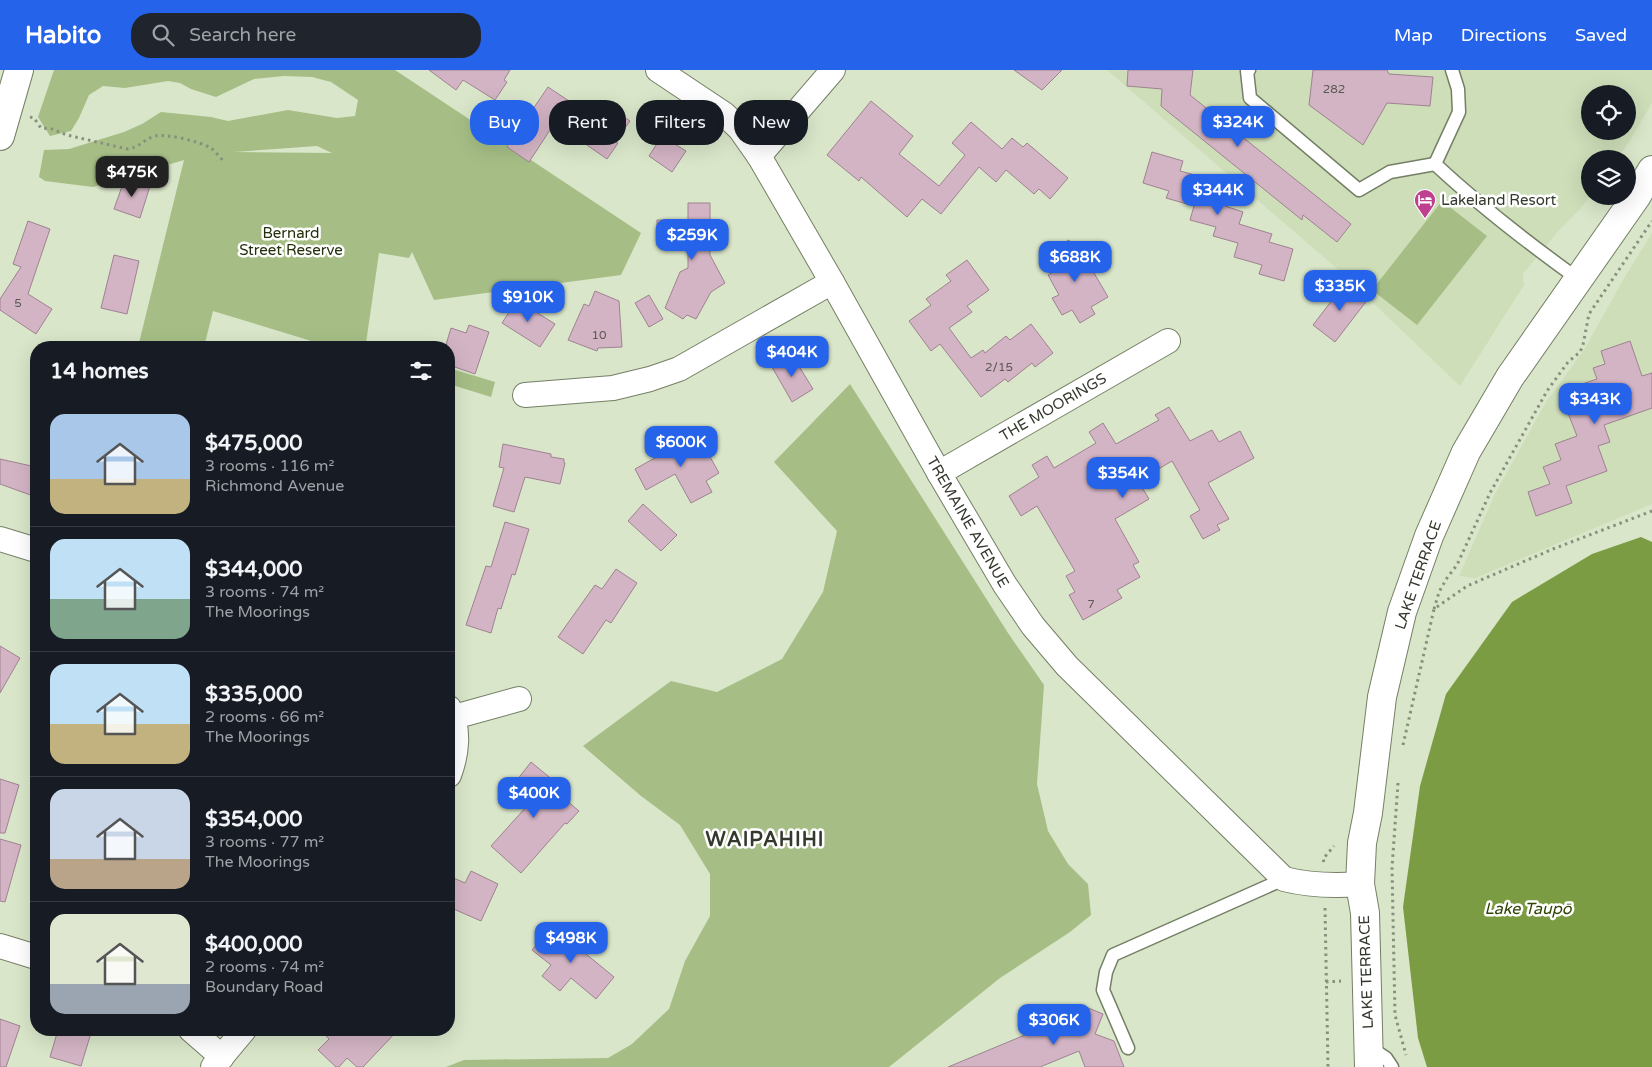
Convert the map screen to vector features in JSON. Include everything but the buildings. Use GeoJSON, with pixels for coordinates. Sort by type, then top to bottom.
{"type":"FeatureCollection","features":[{"type":"Feature","properties":{"kind":"main road"},"geometry":{"type":"LineString","coordinates":[[0,136],[20,70]]}},
{"type":"Feature","properties":{"kind":"main road","name":"LAKE TERRACE"},"geometry":{"type":"LineString","coordinates":[[1369,1056],[1365,913],[1360,884],[1362,843],[1368,813],[1382,698],[1402,612],[1429,536],[1466,452],[1510,377],[1636,197],[1652,170]]}},
{"type":"Feature","properties":{"kind":"street","name":"TREMAINE AVENUE"},"geometry":{"type":"LineString","coordinates":[[658,70],[724,114],[740,130],[759,156],[939,473],[1005,585],[1033,626],[1067,666],[1284,879]]}},
{"type":"Feature","properties":{"kind":"street"},"geometry":{"type":"LineString","coordinates":[[759,156],[833,70]]}},
{"type":"Feature","properties":{"kind":"street"},"geometry":{"type":"LineString","coordinates":[[525,395],[613,388],[680,370],[832,282]]}},
{"type":"Feature","properties":{"kind":"street","name":"THE MOORINGS"},"geometry":{"type":"LineString","coordinates":[[939,473],[1168,341]]}},
{"type":"Feature","properties":{"kind":"street"},"geometry":{"type":"LineString","coordinates":[[0,539],[30,548]]}},
{"type":"Feature","properties":{"kind":"street"},"geometry":{"type":"LineString","coordinates":[[455,711],[519,699]]}},
{"type":"Feature","properties":{"kind":"street"},"geometry":{"type":"LineString","coordinates":[[455,735],[457,746],[455,753]]}},
{"type":"Feature","properties":{"kind":"street"},"geometry":{"type":"LineString","coordinates":[[1284,879],[1302,883],[1360,884]]}},
{"type":"Feature","properties":{"kind":"street"},"geometry":{"type":"LineString","coordinates":[[0,946],[30,955]]}},
{"type":"Feature","properties":{"kind":"street"},"geometry":{"type":"LineString","coordinates":[[196,1036],[218,1062],[239,1036]]}},
{"type":"Feature","properties":{"kind":"lane"},"geometry":{"type":"LineString","coordinates":[[1248,70],[1250,98],[1359,190],[1390,172],[1435,164]]}},
{"type":"Feature","properties":{"kind":"lane"},"geometry":{"type":"LineString","coordinates":[[1435,164],[1459,112],[1458,90],[1452,70]]}},
{"type":"Feature","properties":{"kind":"lane"},"geometry":{"type":"LineString","coordinates":[[1435,164],[1459,186],[1578,279]]}},
{"type":"Feature","properties":{"kind":"lane"},"geometry":{"type":"LineString","coordinates":[[1128,1048],[1103,990],[1106,972],[1113,955],[1284,879]]}},
{"type":"Feature","properties":{"kind":"lane"},"geometry":{"type":"LineString","coordinates":[[1369,1056],[1386,1058],[1392,1067]]}},
{"type":"Feature","properties":{"kind":"path"},"geometry":{"type":"LineString","coordinates":[[24,116],[34,118],[41,128],[52,129],[67,135],[127,149],[135,148],[155,136],[183,138],[208,146],[225,162]]}},
{"type":"Feature","properties":{"kind":"path"},"geometry":{"type":"LineString","coordinates":[[1402,747],[1439,592],[1446,578],[1457,565],[1490,493],[1547,391],[1568,362],[1580,352],[1584,345],[1589,314],[1652,221]]}},
{"type":"Feature","properties":{"kind":"path"},"geometry":{"type":"LineString","coordinates":[[1434,608],[1467,586],[1553,549],[1652,511]]}},
{"type":"Feature","properties":{"kind":"path"},"geometry":{"type":"LineString","coordinates":[[1399,775],[1392,868],[1395,1015],[1409,1061]]}},
{"type":"Feature","properties":{"kind":"path"},"geometry":{"type":"LineString","coordinates":[[1328,1067],[1325,866],[1323,859],[1334,846]]}},
{"type":"Feature","properties":{"kind":"path"},"geometry":{"type":"LineString","coordinates":[[1326,982],[1341,981]]}},
{"type":"Feature","properties":{"kind":"shaded area","name":"Lakeland Resort"},"geometry":{"type":"Polygon","coordinates":[[[1107,70],[1652,70],[1652,103],[1636,130],[1636,85],[1581,85],[1581,140],[1630,140],[1623,150],[1581,150],[1581,205],[1583,205],[1559,230],[1523,274],[1524,285],[1460,386],[1342,273],[1107,70]]]}},
{"type":"Feature","properties":{"kind":"shaded area"},"geometry":{"type":"Polygon","coordinates":[[[1652,233],[1652,504],[1475,578],[1459,576],[1495,494],[1546,402],[1584,350],[1652,233]]]}},
{"type":"Feature","properties":{"kind":"green space","name":"Bernard Street Reserve"},"geometry":{"type":"Polygon","coordinates":[[[54,70],[395,70],[470,120],[470,145],[508,145],[641,233],[621,275],[434,300],[412,252],[409,258],[379,253],[366,341],[311,341],[213,311],[206,341],[139,341],[184,160],[93,187],[45,181],[39,177],[44,150],[69,149],[124,132],[142,124],[161,112],[211,117],[228,121],[288,110],[337,118],[355,116],[358,100],[331,82],[312,77],[284,76],[254,79],[216,97],[191,89],[180,83],[168,81],[125,88],[103,86],[89,95],[71,131],[50,136],[38,117],[54,70]],[[317,146],[234,152],[332,153],[317,146]]]}},
{"type":"Feature","properties":{"kind":"green space"},"geometry":{"type":"Polygon","coordinates":[[[1442,201],[1487,236],[1417,325],[1372,290],[1442,201]]]}},
{"type":"Feature","properties":{"kind":"green space"},"geometry":{"type":"Polygon","coordinates":[[[455,370],[495,382],[491,397],[455,386],[455,370]]]}},
{"type":"Feature","properties":{"kind":"green space"},"geometry":{"type":"Polygon","coordinates":[[[850,384],[1008,633],[1044,685],[1037,784],[1048,831],[1068,864],[1088,884],[1091,915],[1070,932],[1000,978],[889,1067],[446,1067],[464,1060],[608,1058],[632,1044],[669,1009],[685,961],[710,916],[710,874],[680,825],[641,796],[583,746],[671,681],[717,692],[782,659],[823,592],[837,531],[774,462],[850,384]]]}},
{"type":"Feature","properties":{"kind":"water","name":"Lake Taupō"},"geometry":{"type":"Polygon","coordinates":[[[1641,537],[1652,542],[1652,1067],[1427,1067],[1418,1038],[1403,907],[1420,786],[1446,694],[1512,602],[1592,554],[1641,537]]]}},
{"type":"Feature","properties":{"kind":"place","name":"Lakeland Resort"},"geometry":{"type":"Point","coordinates":[1425,219]}},
{"type":"Feature","properties":{"kind":"district","name":"WAIPAHIHI"},"geometry":{"type":"Point","coordinates":[765,840]}}]}
